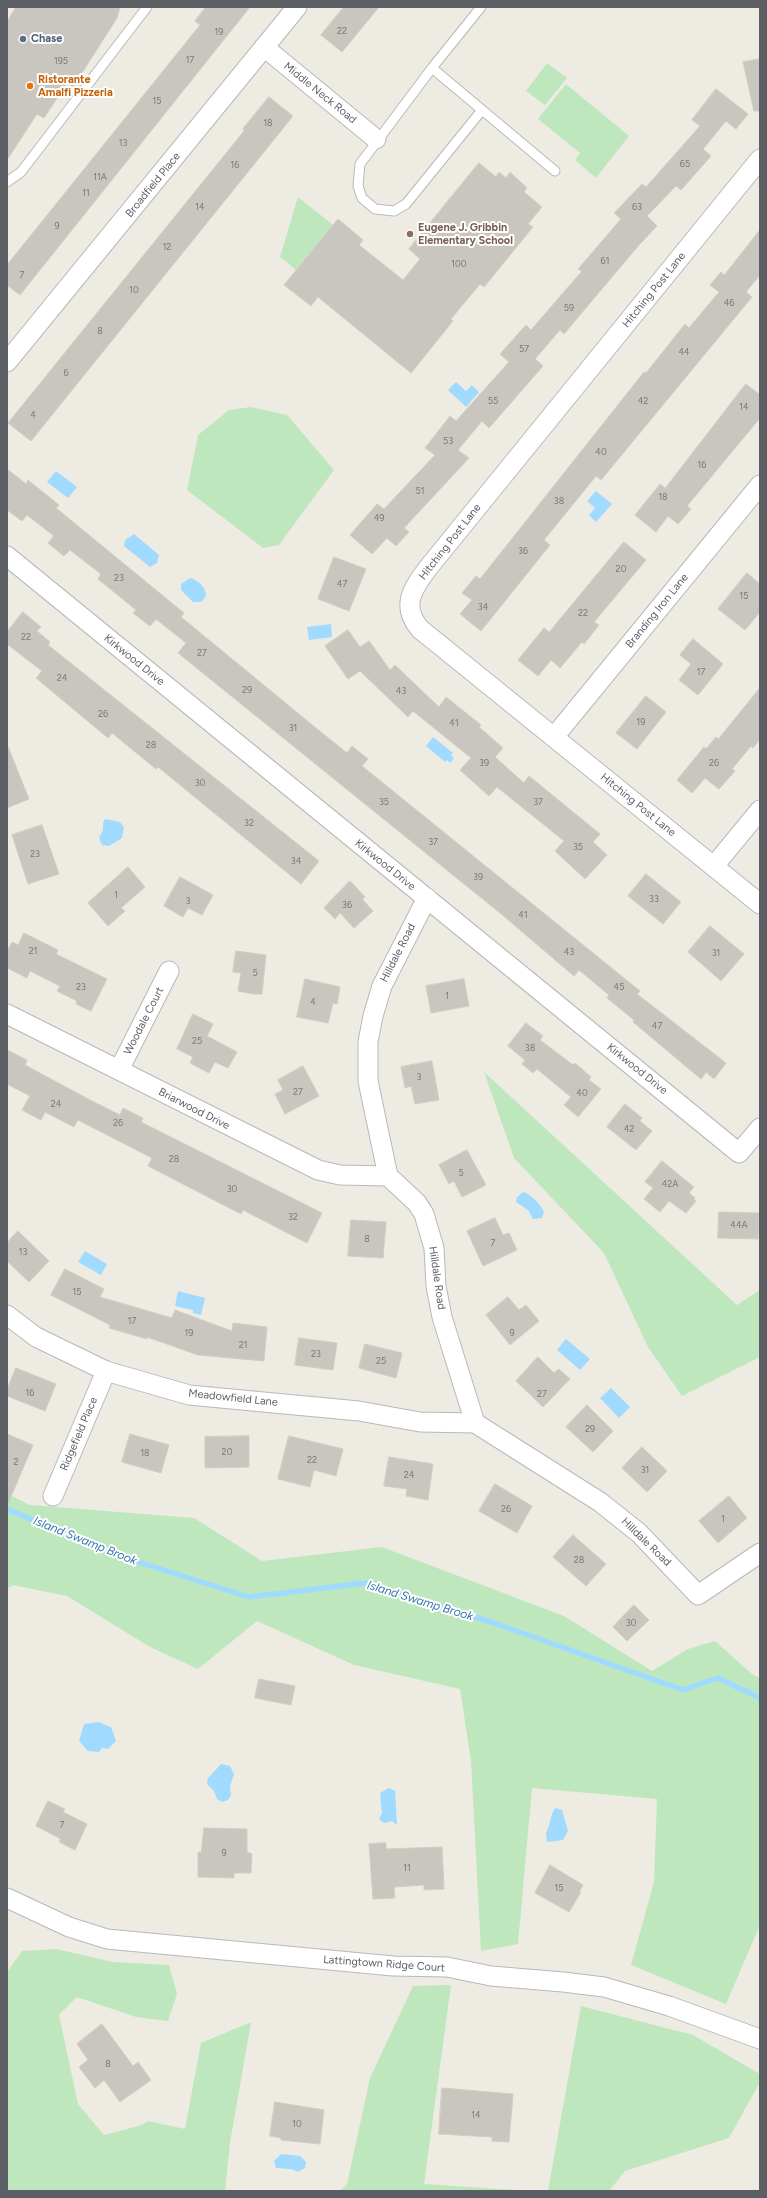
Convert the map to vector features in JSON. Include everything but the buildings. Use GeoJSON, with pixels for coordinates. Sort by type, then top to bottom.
{"type":"FeatureCollection","features":[{"type":"Feature","properties":{"kind":"street","name":"Broadfield Place"},"geometry":{"type":"LineString","coordinates":[[7,362],[297,7]]}},
{"type":"Feature","properties":{"kind":"street","name":"Middle Neck Road"},"geometry":{"type":"LineString","coordinates":[[264,48],[376,139]]}},
{"type":"Feature","properties":{"kind":"street","name":"Hitching Post Lane"},"geometry":{"type":"LineString","coordinates":[[760,159],[438,555],[413,588],[409,603],[414,620],[420,629],[760,904]]}},
{"type":"Feature","properties":{"kind":"street","name":"Branding Iron Lane"},"geometry":{"type":"LineString","coordinates":[[554,737],[760,485]]}},
{"type":"Feature","properties":{"kind":"street","name":"Kirkwood Drive"},"geometry":{"type":"LineString","coordinates":[[7,556],[739,1153],[760,1128]]}},
{"type":"Feature","properties":{"kind":"street"},"geometry":{"type":"LineString","coordinates":[[714,866],[760,810]]}},
{"type":"Feature","properties":{"kind":"street","name":"Hilldale Road"},"geometry":{"type":"LineString","coordinates":[[427,898],[382,986],[372,1016],[368,1042],[368,1081],[388,1176],[417,1203],[424,1214],[434,1248],[436,1286],[442,1317],[475,1423],[600,1502],[639,1533],[698,1595],[760,1553]]}},
{"type":"Feature","properties":{"kind":"street","name":"Woodale Court"},"geometry":{"type":"LineString","coordinates":[[119,1070],[168,971]]}},
{"type":"Feature","properties":{"kind":"street","name":"Briarwood Drive"},"geometry":{"type":"LineString","coordinates":[[7,1014],[318,1170],[340,1175],[388,1176]]}},
{"type":"Feature","properties":{"kind":"street","name":"Meadowfield Lane"},"geometry":{"type":"LineString","coordinates":[[7,1315],[36,1336],[106,1371],[189,1395],[359,1412],[420,1422],[475,1423]]}},
{"type":"Feature","properties":{"kind":"street","name":"Ridgefield Place"},"geometry":{"type":"LineString","coordinates":[[53,1496],[106,1371]]}},
{"type":"Feature","properties":{"kind":"street","name":"Lattingtown Ridge Court"},"geometry":{"type":"LineString","coordinates":[[7,1898],[69,1927],[107,1939],[393,1966],[447,1967],[491,1976],[604,1987],[669,2006],[760,2039]]}},
{"type":"Feature","properties":{"kind":"lane"},"geometry":{"type":"LineString","coordinates":[[7,182],[21,172],[147,7]]}},
{"type":"Feature","properties":{"kind":"lane"},"geometry":{"type":"LineString","coordinates":[[481,7],[376,139],[360,164],[358,186],[362,198],[375,209],[394,211],[406,204],[482,110]]}},
{"type":"Feature","properties":{"kind":"lane"},"geometry":{"type":"LineString","coordinates":[[432,68],[555,171]]}},
{"type":"Feature","properties":{"kind":"green space"},"geometry":{"type":"Polygon","coordinates":[[[547,63],[567,78],[545,105],[526,91],[547,63]]]}},
{"type":"Feature","properties":{"kind":"green space"},"geometry":{"type":"Polygon","coordinates":[[[566,84],[629,136],[596,178],[575,160],[580,153],[538,119],[566,84]]]}},
{"type":"Feature","properties":{"kind":"green space"},"geometry":{"type":"Polygon","coordinates":[[[298,197],[333,225],[296,270],[280,257],[298,197]]]}},
{"type":"Feature","properties":{"kind":"green space"},"geometry":{"type":"Polygon","coordinates":[[[251,407],[287,415],[334,470],[279,545],[263,548],[187,490],[198,435],[229,410],[251,407]]]}},
{"type":"Feature","properties":{"kind":"green space"},"geometry":{"type":"Polygon","coordinates":[[[484,1072],[737,1305],[760,1290],[760,1357],[682,1396],[648,1347],[604,1253],[514,1158],[484,1072]]]}},
{"type":"Feature","properties":{"kind":"green space"},"geometry":{"type":"Polygon","coordinates":[[[7,1494],[30,1505],[194,1518],[262,1561],[382,1547],[564,1616],[652,1671],[688,1649],[715,1641],[752,1674],[760,1678],[760,1925],[726,2004],[631,1965],[654,1882],[657,1799],[532,1788],[518,1944],[481,1951],[471,1761],[460,1689],[354,1665],[257,1621],[198,1669],[150,1647],[67,1596],[13,1585],[7,1589],[7,1494]]]}},
{"type":"Feature","properties":{"kind":"green space"},"geometry":{"type":"Polygon","coordinates":[[[56,1949],[113,1962],[169,1965],[177,1994],[168,2021],[136,2017],[77,1997],[59,2015],[78,2104],[104,2135],[142,2125],[148,2121],[185,2129],[201,2043],[251,2022],[230,2143],[225,2191],[7,2191],[7,1972],[22,1951],[56,1949]]]}},
{"type":"Feature","properties":{"kind":"green space"},"geometry":{"type":"Polygon","coordinates":[[[451,1985],[424,2184],[530,2191],[340,2191],[347,2184],[370,2078],[413,1986],[451,1985]]]}},
{"type":"Feature","properties":{"kind":"green space"},"geometry":{"type":"Polygon","coordinates":[[[581,2006],[693,2035],[760,2074],[760,2082],[729,2138],[625,2171],[609,2191],[548,2191],[581,2006]]]}},
{"type":"Feature","properties":{"kind":"water"},"geometry":{"type":"Polygon","coordinates":[[[456,382],[466,391],[472,385],[479,392],[466,407],[448,390],[456,382]]]}},
{"type":"Feature","properties":{"kind":"water"},"geometry":{"type":"Polygon","coordinates":[[[56,471],[77,487],[68,498],[47,482],[56,471]]]}},
{"type":"Feature","properties":{"kind":"water"},"geometry":{"type":"Polygon","coordinates":[[[596,491],[612,504],[596,522],[589,515],[595,508],[587,501],[596,491]]]}},
{"type":"Feature","properties":{"kind":"water"},"geometry":{"type":"Polygon","coordinates":[[[134,534],[159,555],[157,563],[150,567],[124,546],[125,540],[134,534]]]}},
{"type":"Feature","properties":{"kind":"water"},"geometry":{"type":"Polygon","coordinates":[[[190,578],[199,582],[205,590],[206,596],[201,602],[193,602],[181,590],[181,584],[190,578]]]}},
{"type":"Feature","properties":{"kind":"water"},"geometry":{"type":"Polygon","coordinates":[[[331,624],[332,637],[309,640],[307,627],[331,624]]]}},
{"type":"Feature","properties":{"kind":"water"},"geometry":{"type":"Polygon","coordinates":[[[433,737],[453,753],[451,755],[454,758],[450,763],[447,760],[445,762],[426,746],[433,737]]]}},
{"type":"Feature","properties":{"kind":"water"},"geometry":{"type":"Polygon","coordinates":[[[105,819],[120,822],[124,827],[122,838],[109,846],[102,845],[99,838],[103,830],[103,823],[105,819]]]}},
{"type":"Feature","properties":{"kind":"water"},"geometry":{"type":"Polygon","coordinates":[[[523,1192],[532,1197],[541,1206],[544,1212],[542,1218],[533,1219],[528,1210],[516,1202],[517,1197],[523,1192]]]}},
{"type":"Feature","properties":{"kind":"water"},"geometry":{"type":"Polygon","coordinates":[[[85,1251],[107,1264],[101,1275],[78,1262],[85,1251]]]}},
{"type":"Feature","properties":{"kind":"water"},"geometry":{"type":"Polygon","coordinates":[[[178,1291],[205,1298],[201,1315],[193,1313],[193,1310],[175,1306],[178,1291]]]}},
{"type":"Feature","properties":{"kind":"water"},"geometry":{"type":"Polygon","coordinates":[[[566,1339],[590,1359],[580,1370],[557,1350],[566,1339]]]}},
{"type":"Feature","properties":{"kind":"water"},"geometry":{"type":"Polygon","coordinates":[[[611,1388],[630,1407],[619,1418],[600,1398],[611,1388]]]}},
{"type":"Feature","properties":{"kind":"water"},"geometry":{"type":"Polygon","coordinates":[[[98,1722],[111,1727],[116,1741],[108,1749],[102,1748],[99,1752],[88,1751],[79,1741],[84,1724],[98,1722]]]}},
{"type":"Feature","properties":{"kind":"water"},"geometry":{"type":"Polygon","coordinates":[[[221,1764],[230,1766],[234,1774],[230,1786],[231,1795],[228,1800],[222,1802],[217,1799],[214,1791],[207,1784],[208,1778],[221,1764]]]}},
{"type":"Feature","properties":{"kind":"water"},"geometry":{"type":"Polygon","coordinates":[[[389,1788],[395,1791],[397,1825],[392,1821],[384,1823],[379,1819],[382,1813],[380,1793],[389,1788]]]}},
{"type":"Feature","properties":{"kind":"water"},"geometry":{"type":"Polygon","coordinates":[[[555,1808],[562,1810],[568,1831],[563,1840],[547,1842],[546,1833],[555,1808]]]}},
{"type":"Feature","properties":{"kind":"water"},"geometry":{"type":"Polygon","coordinates":[[[281,2154],[300,2156],[306,2162],[305,2168],[298,2172],[291,2169],[276,2168],[274,2161],[281,2154]]]}},
{"type":"Feature","properties":{"kind":"waterway","name":"Island Swamp Brook"},"geometry":{"type":"LineString","coordinates":[[7,1509],[116,1555],[249,1597],[365,1583],[491,1622],[683,1690],[718,1678],[760,1698]]}},
{"type":"Feature","properties":{"kind":"place","name":"Chase"},"geometry":{"type":"Point","coordinates":[23,39]}},
{"type":"Feature","properties":{"kind":"place","name":"Ristorante Amalfi Pizzeria"},"geometry":{"type":"Point","coordinates":[30,86]}},
{"type":"Feature","properties":{"kind":"place","name":"Eugene J. Gribbin Elementary School"},"geometry":{"type":"Point","coordinates":[410,234]}}]}
